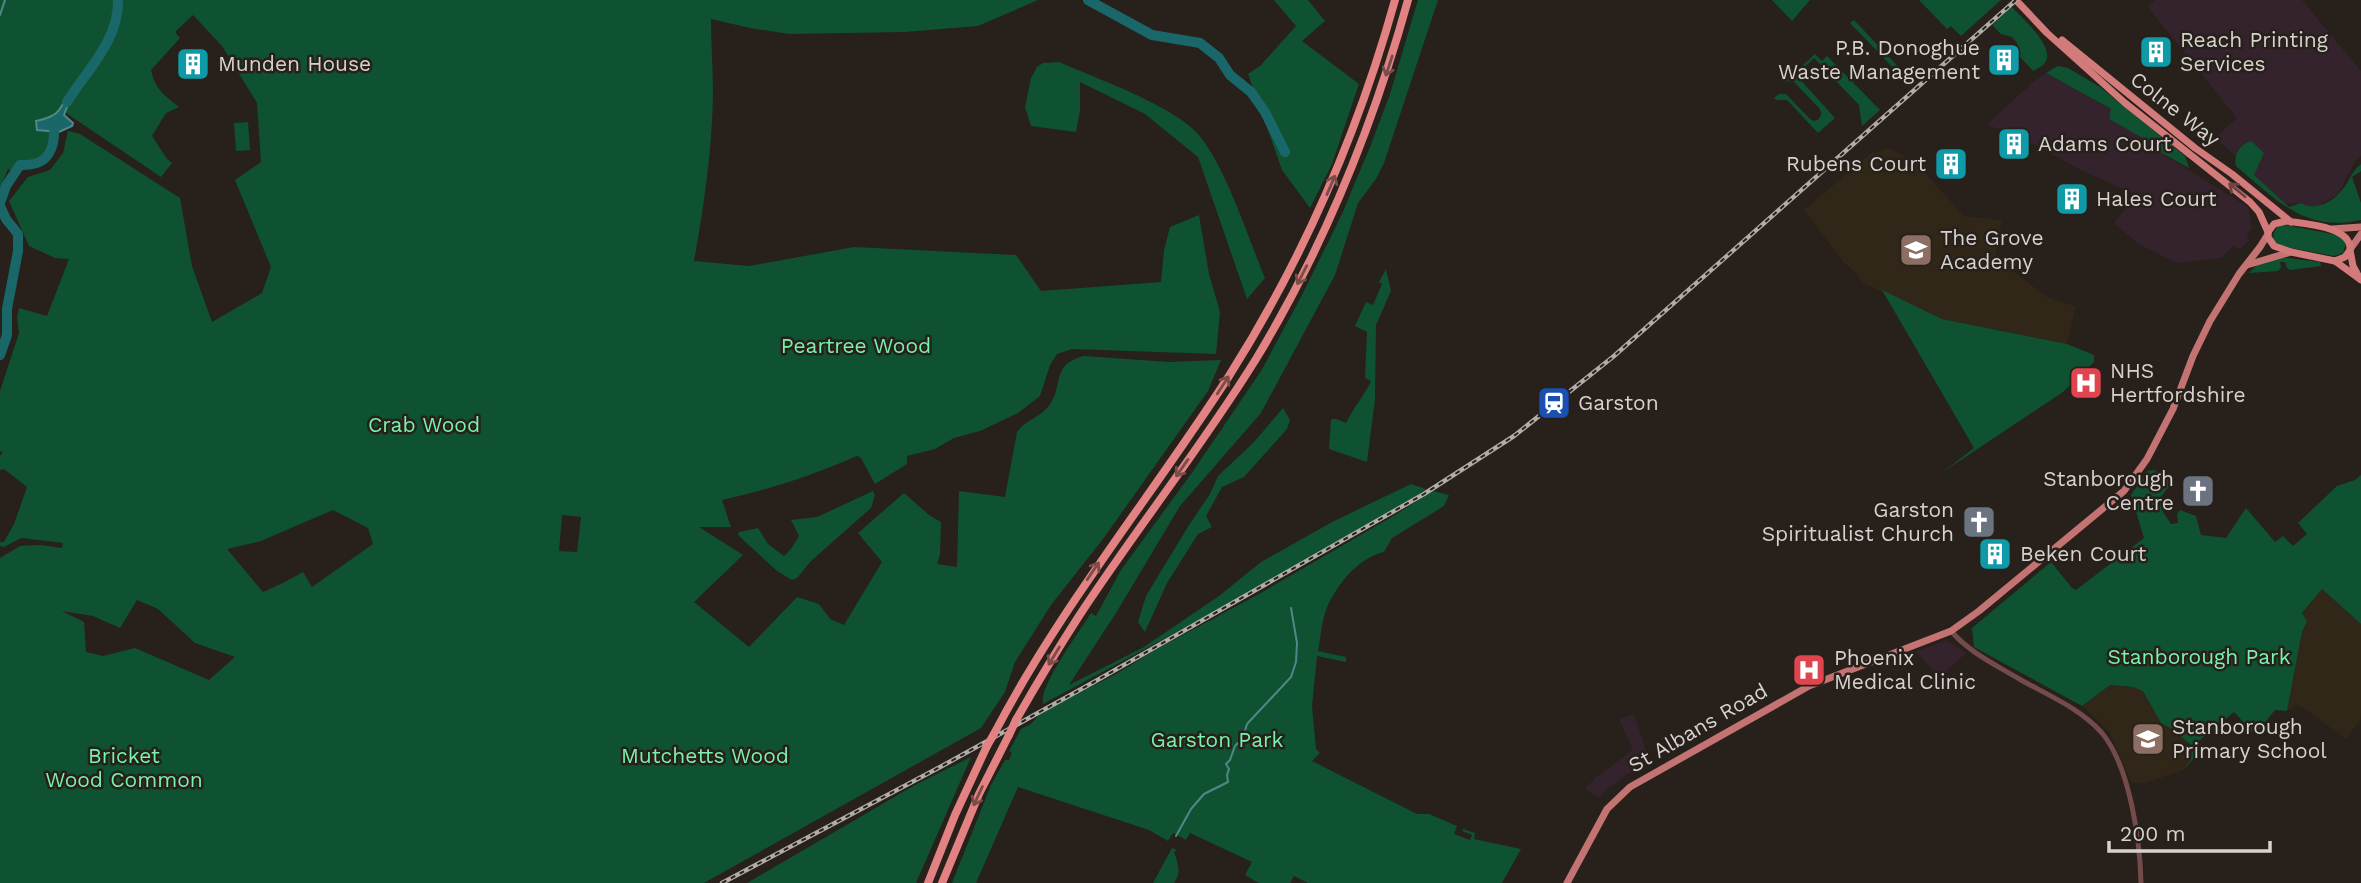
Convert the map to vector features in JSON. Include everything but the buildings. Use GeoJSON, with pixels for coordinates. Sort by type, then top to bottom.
{"type":"FeatureCollection","features":[{"type":"Feature","properties":{"kind":"highway"},"geometry":{"type":"LineString","coordinates":[[928,883],[987,746],[1035,661],[1066,610],[1203,415],[1265,317],[1314,223],[1341,162],[1363,103],[1395,0]]}},
{"type":"Feature","properties":{"kind":"highway"},"geometry":{"type":"LineString","coordinates":[[942,883],[968,820],[1009,735],[1079,615],[1215,421],[1275,327],[1305,271],[1353,167],[1376,107],[1408,0]]}},
{"type":"Feature","properties":{"kind":"highway","name":"Colne Way"},"geometry":{"type":"LineString","coordinates":[[2017,0],[2125,103],[2250,202],[2259,212],[2268,233]]}},
{"type":"Feature","properties":{"kind":"highway","name":"Colne Way"},"geometry":{"type":"LineString","coordinates":[[2038,22],[2291,222]]}},
{"type":"Feature","properties":{"kind":"highway"},"geometry":{"type":"LineString","coordinates":[[2291,222],[2332,229],[2346,236],[2353,266],[2361,279],[2335,261],[2273,246],[2268,233],[2274,224],[2291,222]]}},
{"type":"Feature","properties":{"kind":"highway"},"geometry":{"type":"LineString","coordinates":[[2335,261],[2345,257],[2350,249]]}},
{"type":"Feature","properties":{"kind":"main road"},"geometry":{"type":"LineString","coordinates":[[2332,229],[2361,227]]}},
{"type":"Feature","properties":{"kind":"main road","name":"St Albans Road"},"geometry":{"type":"LineString","coordinates":[[1567,883],[1607,809],[1621,794],[1642,779],[1809,686],[1951,631],[1979,611],[2128,486],[2147,459],[2173,408],[2210,321],[2268,233]]}},
{"type":"Feature","properties":{"kind":"main road"},"geometry":{"type":"LineString","coordinates":[[2350,249],[2361,234]]}},
{"type":"Feature","properties":{"kind":"main road"},"geometry":{"type":"LineString","coordinates":[[2246,265],[2291,252]]}},
{"type":"Feature","properties":{"kind":"street"},"geometry":{"type":"LineString","coordinates":[[1951,631],[1974,653],[2077,712],[2102,733],[2131,797],[2141,883]]}},
{"type":"Feature","properties":{"kind":"shaded area"},"geometry":{"type":"Polygon","coordinates":[[[2155,0],[2302,0],[2361,71],[2361,156],[2355,161],[2338,194],[2317,207],[2307,207],[2301,203],[2286,204],[2236,162],[2236,156],[2215,138],[2237,118],[2147,6],[2155,0]]]}},
{"type":"Feature","properties":{"kind":"shaded area"},"geometry":{"type":"Polygon","coordinates":[[[2046,73],[2112,110],[2109,119],[2162,148],[2160,152],[2248,207],[2252,229],[2246,234],[2249,241],[2240,249],[2233,246],[2221,258],[2176,263],[2139,244],[2114,223],[2136,195],[2081,170],[2013,133],[1986,125],[2046,73]]]}},
{"type":"Feature","properties":{"kind":"shaded area","name":"The Grove Academy"},"geometry":{"type":"Polygon","coordinates":[[[1891,148],[1917,164],[1964,216],[2002,220],[1995,258],[2049,298],[2076,306],[2067,344],[1942,319],[1863,283],[1843,262],[1804,210],[1870,154],[1891,148]]]}},
{"type":"Feature","properties":{"kind":"shaded area"},"geometry":{"type":"Polygon","coordinates":[[[2322,589],[2361,624],[2361,719],[2346,739],[2301,706],[2295,705],[2287,711],[2305,625],[2302,614],[2322,589]]]}},
{"type":"Feature","properties":{"kind":"shaded area"},"geometry":{"type":"Polygon","coordinates":[[[1944,641],[1966,653],[1939,678],[1916,651],[1944,641]]]}},
{"type":"Feature","properties":{"kind":"shaded area","name":"Stanborough Primary School"},"geometry":{"type":"Polygon","coordinates":[[[2110,685],[2133,687],[2143,691],[2161,723],[2174,730],[2193,747],[2191,759],[2184,770],[2142,784],[2131,782],[2109,731],[2082,706],[2110,685]]]}},
{"type":"Feature","properties":{"kind":"shaded area"},"geometry":{"type":"Polygon","coordinates":[[[1634,714],[1649,759],[1608,788],[1600,797],[1594,795],[1585,789],[1596,777],[1633,750],[1619,719],[1634,714]]]}},
{"type":"Feature","properties":{"kind":"green space"},"geometry":{"type":"Polygon","coordinates":[[[0,0],[1038,0],[978,26],[905,32],[789,34],[711,19],[711,137],[694,261],[749,266],[854,247],[1016,255],[1041,291],[1161,282],[1164,250],[1170,227],[1199,215],[1209,274],[1220,312],[1216,354],[1072,349],[1057,354],[1050,365],[1040,396],[1018,413],[980,431],[954,438],[935,449],[907,456],[907,464],[875,484],[861,458],[857,456],[791,481],[722,500],[731,527],[699,527],[743,555],[694,602],[749,647],[797,597],[819,604],[830,619],[844,625],[882,562],[858,533],[904,493],[941,522],[937,564],[957,567],[959,491],[1005,497],[1017,432],[1048,407],[1062,371],[1073,360],[1084,356],[1169,362],[1221,360],[1208,391],[1103,539],[1051,605],[1015,662],[1005,692],[981,728],[704,883],[0,883],[0,558],[20,546],[62,548],[63,543],[21,538],[4,547],[0,546],[0,542],[4,542],[14,524],[27,487],[4,469],[0,470],[0,456],[3,452],[0,451],[0,391],[19,333],[19,308],[47,316],[69,259],[55,258],[29,246],[9,201],[28,177],[50,170],[63,153],[68,131],[80,134],[180,198],[192,266],[212,322],[262,293],[271,267],[235,180],[261,162],[257,103],[222,46],[193,15],[175,32],[180,38],[151,70],[158,87],[179,107],[166,113],[152,136],[172,163],[161,177],[60,109],[50,118],[35,121],[37,130],[51,131],[51,141],[44,158],[33,163],[20,163],[14,171],[8,169],[0,190],[0,0]],[[333,510],[261,541],[227,549],[263,592],[303,572],[312,587],[373,544],[368,528],[333,510]],[[562,515],[559,551],[577,552],[581,517],[562,515]],[[137,600],[120,628],[93,616],[62,611],[84,622],[86,652],[103,656],[135,648],[209,680],[235,657],[195,643],[158,609],[137,600]]]}},
{"type":"Feature","properties":{"kind":"green space"},"geometry":{"type":"Polygon","coordinates":[[[1274,0],[1308,0],[1325,21],[1302,41],[1359,84],[1332,164],[1310,208],[1282,170],[1248,74],[1260,66],[1296,26],[1274,0]]]}},
{"type":"Feature","properties":{"kind":"green space"},"geometry":{"type":"Polygon","coordinates":[[[1418,0],[1438,0],[1384,163],[1358,203],[1335,275],[1261,413],[1180,506],[1069,685],[1144,647],[1219,596],[1261,562],[1334,521],[1411,484],[1426,489],[1410,501],[1251,592],[1043,704],[1047,685],[1061,659],[1091,613],[1096,616],[1121,570],[1261,371],[1301,297],[1342,214],[1370,147],[1390,94],[1418,0]]]}},
{"type":"Feature","properties":{"kind":"green space"},"geometry":{"type":"Polygon","coordinates":[[[1772,0],[1810,0],[1792,21],[1772,0]]]}},
{"type":"Feature","properties":{"kind":"green space"},"geometry":{"type":"Polygon","coordinates":[[[1919,0],[2001,0],[1961,36],[1951,26],[1947,29],[1919,0]]]}},
{"type":"Feature","properties":{"kind":"green space"},"geometry":{"type":"Polygon","coordinates":[[[2012,7],[2036,32],[2045,48],[2045,63],[2033,71],[2020,57],[2017,43],[2012,37],[2001,34],[1992,25],[2012,7]]]}},
{"type":"Feature","properties":{"kind":"green space"},"geometry":{"type":"Polygon","coordinates":[[[1854,20],[1906,75],[1903,78],[1850,23],[1854,20]]]}},
{"type":"Feature","properties":{"kind":"green space"},"geometry":{"type":"Polygon","coordinates":[[[1815,54],[1822,61],[1827,56],[1880,110],[1862,126],[1859,105],[1814,58],[1796,75],[1835,118],[1818,133],[1787,100],[1774,98],[1779,94],[1786,94],[1810,119],[1819,119],[1820,109],[1794,82],[1784,83],[1815,54]]]}},
{"type":"Feature","properties":{"kind":"green space"},"geometry":{"type":"Polygon","coordinates":[[[1059,62],[1165,110],[1193,129],[1204,141],[1224,178],[1265,278],[1247,299],[1198,157],[1145,114],[1080,82],[1080,111],[1076,132],[1031,126],[1025,107],[1031,78],[1037,67],[1043,63],[1059,62]]]}},
{"type":"Feature","properties":{"kind":"green space"},"geometry":{"type":"Polygon","coordinates":[[[2058,66],[2068,68],[2100,87],[2185,156],[2189,168],[2160,152],[2161,148],[2109,119],[2111,109],[2046,73],[2058,66]]]}},
{"type":"Feature","properties":{"kind":"green space"},"geometry":{"type":"Polygon","coordinates":[[[248,122],[250,150],[236,151],[234,123],[248,122]]]}},
{"type":"Feature","properties":{"kind":"green space"},"geometry":{"type":"Polygon","coordinates":[[[2251,141],[2264,153],[2254,175],[2289,207],[2301,203],[2317,206],[2328,202],[2344,188],[2361,164],[2361,171],[2352,177],[2361,203],[2361,220],[2323,222],[2292,210],[2278,201],[2236,166],[2238,151],[2251,141]]]}},
{"type":"Feature","properties":{"kind":"green space"},"geometry":{"type":"Polygon","coordinates":[[[2284,225],[2338,235],[2346,243],[2343,253],[2334,256],[2280,246],[2274,241],[2274,233],[2276,228],[2284,225]]]}},
{"type":"Feature","properties":{"kind":"green space"},"geometry":{"type":"Polygon","coordinates":[[[2281,257],[2320,262],[2321,266],[2290,270],[2285,262],[2280,262],[2281,268],[2278,271],[2249,273],[2256,266],[2281,257]]]}},
{"type":"Feature","properties":{"kind":"green space"},"geometry":{"type":"Polygon","coordinates":[[[1386,269],[1391,291],[1376,325],[1375,399],[1367,462],[1329,449],[1331,419],[1346,423],[1371,381],[1365,378],[1367,332],[1355,326],[1366,302],[1373,305],[1382,284],[1379,282],[1386,269]]]}},
{"type":"Feature","properties":{"kind":"green space"},"geometry":{"type":"Polygon","coordinates":[[[1882,290],[1942,319],[2067,344],[2094,355],[2094,362],[2063,392],[1943,472],[1974,448],[1882,290]]]}},
{"type":"Feature","properties":{"kind":"green space"},"geometry":{"type":"Polygon","coordinates":[[[1283,408],[1290,420],[1287,429],[1244,477],[1222,487],[1206,516],[1212,527],[1198,534],[1167,583],[1145,632],[1138,622],[1146,596],[1210,494],[1218,476],[1254,442],[1283,408]]]}},
{"type":"Feature","properties":{"kind":"green space","name":"Stanborough Park"},"geometry":{"type":"Polygon","coordinates":[[[2154,470],[2170,481],[2161,497],[2163,512],[2171,524],[2178,523],[2177,514],[2180,510],[2196,516],[2201,535],[2226,538],[2246,508],[2275,542],[2283,536],[2293,546],[2307,534],[2298,523],[2337,486],[2361,475],[2361,624],[2322,589],[2302,613],[2307,621],[2302,632],[2287,711],[2275,710],[2255,735],[2234,712],[2196,743],[2193,759],[2184,770],[2191,759],[2193,747],[2174,730],[2161,723],[2143,691],[2133,687],[2110,685],[2082,706],[1974,647],[1972,628],[2051,562],[2076,590],[2144,538],[2131,495],[2147,471],[2154,470]]]}},
{"type":"Feature","properties":{"kind":"green space"},"geometry":{"type":"Polygon","coordinates":[[[873,491],[875,495],[871,508],[792,580],[777,571],[738,535],[739,532],[758,528],[768,544],[784,556],[799,536],[791,520],[817,517],[873,491]]]}},
{"type":"Feature","properties":{"kind":"green space","name":"Garston Park"},"geometry":{"type":"Polygon","coordinates":[[[1433,491],[1449,495],[1444,506],[1392,538],[1384,552],[1359,565],[1333,595],[1327,608],[1318,651],[1346,657],[1346,662],[1317,656],[1312,706],[1316,749],[1320,753],[1312,761],[1417,814],[1429,814],[1457,826],[1454,834],[1470,840],[1472,835],[1462,831],[1463,829],[1475,833],[1474,839],[1521,849],[1502,883],[1308,883],[1294,876],[1290,883],[1259,883],[1245,875],[1252,862],[1190,833],[1186,840],[1173,833],[1168,841],[1149,830],[1018,787],[976,883],[952,883],[991,785],[1005,760],[1009,760],[1012,753],[1009,751],[1021,729],[1031,724],[1042,712],[1259,594],[1433,491]]]}},
{"type":"Feature","properties":{"kind":"green space"},"geometry":{"type":"Polygon","coordinates":[[[971,757],[916,883],[747,883],[915,785],[971,757]]]}},
{"type":"Feature","properties":{"kind":"green space"},"geometry":{"type":"Polygon","coordinates":[[[1172,848],[1177,850],[1174,852],[1178,875],[1174,883],[1153,883],[1172,848]]]}},
{"type":"Feature","properties":{"kind":"water"},"geometry":{"type":"Polygon","coordinates":[[[72,90],[77,91],[77,94],[70,99],[64,115],[73,123],[72,126],[59,132],[37,130],[36,121],[55,114],[72,90]]]}},
{"type":"Feature","properties":{"kind":"waterway"},"geometry":{"type":"LineString","coordinates":[[0,15],[5,0]]}},
{"type":"Feature","properties":{"kind":"waterway"},"geometry":{"type":"LineString","coordinates":[[67,102],[108,41],[117,15],[118,0]]}},
{"type":"Feature","properties":{"kind":"waterway"},"geometry":{"type":"LineString","coordinates":[[1088,0],[1152,35],[1200,43],[1219,58],[1230,75],[1251,92],[1265,112],[1285,152]]}},
{"type":"Feature","properties":{"kind":"waterway"},"geometry":{"type":"LineString","coordinates":[[0,203],[6,186],[20,165],[32,165],[49,154],[56,120]]}},
{"type":"Feature","properties":{"kind":"waterway"},"geometry":{"type":"LineString","coordinates":[[0,206],[18,234],[18,251],[7,309],[7,335],[0,355]]}},
{"type":"Feature","properties":{"kind":"waterway"},"geometry":{"type":"LineString","coordinates":[[1176,836],[1191,809],[1204,794],[1228,782],[1229,769],[1226,764],[1235,746],[1243,738],[1247,724],[1291,677],[1296,662],[1297,643],[1291,608]]}},
{"type":"Feature","properties":{"kind":"railway"},"geometry":{"type":"LineString","coordinates":[[722,883],[1094,682],[1424,494],[1514,436],[1614,356],[2016,0]]}},
{"type":"Feature","properties":{"kind":"place","name":"Reach Printing Services"},"geometry":{"type":"Point","coordinates":[2156,52]}},
{"type":"Feature","properties":{"kind":"place","name":"P.B. Donoghue Waste Management"},"geometry":{"type":"Point","coordinates":[2004,60]}},
{"type":"Feature","properties":{"kind":"place","name":"Munden House"},"geometry":{"type":"Point","coordinates":[193,64]}},
{"type":"Feature","properties":{"kind":"place","name":"Adams Court"},"geometry":{"type":"Point","coordinates":[2014,144]}},
{"type":"Feature","properties":{"kind":"place","name":"Rubens Court"},"geometry":{"type":"Point","coordinates":[1951,164]}},
{"type":"Feature","properties":{"kind":"place","name":"Hales Court"},"geometry":{"type":"Point","coordinates":[2072,199]}},
{"type":"Feature","properties":{"kind":"place","name":"The Grove Academy"},"geometry":{"type":"Point","coordinates":[1916,250]}},
{"type":"Feature","properties":{"kind":"place","name":"NHS Hertfordshire"},"geometry":{"type":"Point","coordinates":[2086,383]}},
{"type":"Feature","properties":{"kind":"place","name":"Garston"},"geometry":{"type":"Point","coordinates":[1554,403]}},
{"type":"Feature","properties":{"kind":"place","name":"Stanborough Centre"},"geometry":{"type":"Point","coordinates":[2198,491]}},
{"type":"Feature","properties":{"kind":"place","name":"Garston Spiritualist Church"},"geometry":{"type":"Point","coordinates":[1979,522]}},
{"type":"Feature","properties":{"kind":"place","name":"Beken Court"},"geometry":{"type":"Point","coordinates":[1995,554]}},
{"type":"Feature","properties":{"kind":"place","name":"Phoenix Medical Clinic"},"geometry":{"type":"Point","coordinates":[1809,670]}},
{"type":"Feature","properties":{"kind":"place","name":"Stanborough Primary School"},"geometry":{"type":"Point","coordinates":[2148,739]}},
{"type":"Feature","properties":{"kind":"park label","name":"Peartree Wood"},"geometry":{"type":"Point","coordinates":[856,346]}},
{"type":"Feature","properties":{"kind":"park label","name":"Crab Wood"},"geometry":{"type":"Point","coordinates":[424,425]}},
{"type":"Feature","properties":{"kind":"park label","name":"Mutchetts Wood"},"geometry":{"type":"Point","coordinates":[705,756]}},
{"type":"Feature","properties":{"kind":"park label","name":"Bricket Wood Common"},"geometry":{"type":"Point","coordinates":[124,768]}}]}
